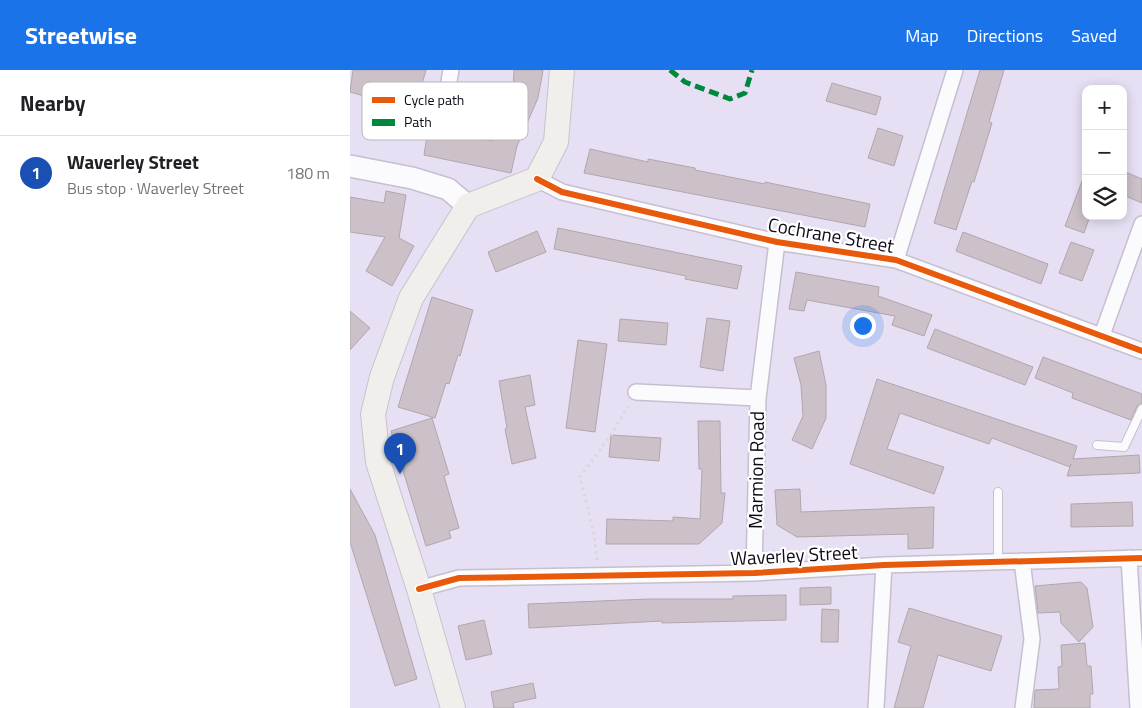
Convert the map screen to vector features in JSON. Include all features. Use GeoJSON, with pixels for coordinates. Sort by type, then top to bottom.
{"type":"FeatureCollection","features":[{"type":"Feature","properties":{"kind":"main road"},"geometry":{"type":"LineString","coordinates":[[453,708],[419,589],[378,462],[373,414],[382,377],[411,298],[468,206],[537,179],[556,142],[562,70]]}},
{"type":"Feature","properties":{"kind":"street"},"geometry":{"type":"LineString","coordinates":[[896,260],[956,70]]}},
{"type":"Feature","properties":{"kind":"street"},"geometry":{"type":"LineString","coordinates":[[350,166],[412,178],[448,189],[468,206]]}},
{"type":"Feature","properties":{"kind":"street","name":"Cochrane Street"},"geometry":{"type":"LineString","coordinates":[[537,179],[562,192],[777,242],[896,260],[1142,351]]}},
{"type":"Feature","properties":{"kind":"street"},"geometry":{"type":"LineString","coordinates":[[1102,335],[1142,224]]}},
{"type":"Feature","properties":{"kind":"street","name":"Marmion Road"},"geometry":{"type":"LineString","coordinates":[[754,572],[758,398],[777,242]]}},
{"type":"Feature","properties":{"kind":"street","name":"Marmion Road"},"geometry":{"type":"LineString","coordinates":[[636,392],[758,398]]}},
{"type":"Feature","properties":{"kind":"street"},"geometry":{"type":"LineString","coordinates":[[1135,558],[1139,669],[1138,708]]}},
{"type":"Feature","properties":{"kind":"street","name":"Waverley Street"},"geometry":{"type":"LineString","coordinates":[[419,589],[459,578],[754,572],[884,565],[1135,558]]}},
{"type":"Feature","properties":{"kind":"street"},"geometry":{"type":"LineString","coordinates":[[1022,561],[1032,639],[1023,708]]}},
{"type":"Feature","properties":{"kind":"street"},"geometry":{"type":"LineString","coordinates":[[876,708],[884,565]]}},
{"type":"Feature","properties":{"kind":"lane"},"geometry":{"type":"LineString","coordinates":[[1097,445],[1124,447],[1142,409]]}},
{"type":"Feature","properties":{"kind":"lane"},"geometry":{"type":"LineString","coordinates":[[998,492],[998,562]]}},
{"type":"Feature","properties":{"kind":"path"},"geometry":{"type":"LineString","coordinates":[[598,576],[594,534],[580,477],[611,435],[636,392]]}},
{"type":"Feature","properties":{"kind":"building"},"geometry":{"type":"Polygon","coordinates":[[[353,70],[426,70],[423,82],[362,82],[362,95],[350,92],[353,70]]]}},
{"type":"Feature","properties":{"kind":"building"},"geometry":{"type":"Polygon","coordinates":[[[514,70],[543,70],[538,98],[528,121],[528,82],[513,82],[514,70]]]}},
{"type":"Feature","properties":{"kind":"building"},"geometry":{"type":"Polygon","coordinates":[[[980,70],[1004,70],[989,122],[992,123],[974,182],[972,181],[956,230],[934,223],[980,70]]]}},
{"type":"Feature","properties":{"kind":"building"},"geometry":{"type":"Polygon","coordinates":[[[832,83],[881,97],[876,115],[826,101],[832,83]]]}},
{"type":"Feature","properties":{"kind":"building"},"geometry":{"type":"Polygon","coordinates":[[[878,128],[903,136],[894,166],[868,158],[878,128]]]}},
{"type":"Feature","properties":{"kind":"building"},"geometry":{"type":"Polygon","coordinates":[[[426,140],[520,140],[511,173],[424,155],[426,140]]]}},
{"type":"Feature","properties":{"kind":"building"},"geometry":{"type":"Polygon","coordinates":[[[590,149],[648,162],[648,159],[695,168],[695,170],[765,184],[765,182],[870,204],[865,227],[584,173],[590,149]]]}},
{"type":"Feature","properties":{"kind":"building"},"geometry":{"type":"Polygon","coordinates":[[[1127,173],[1142,179],[1142,203],[1127,197],[1127,173]]]}},
{"type":"Feature","properties":{"kind":"building"},"geometry":{"type":"Polygon","coordinates":[[[1082,181],[1082,220],[1089,220],[1084,233],[1065,226],[1082,181]]]}},
{"type":"Feature","properties":{"kind":"building"},"geometry":{"type":"Polygon","coordinates":[[[386,191],[406,195],[399,238],[414,246],[392,286],[366,271],[385,237],[350,232],[350,197],[384,203],[386,191]]]}},
{"type":"Feature","properties":{"kind":"building"},"geometry":{"type":"Polygon","coordinates":[[[558,228],[742,266],[737,289],[685,279],[686,276],[554,249],[558,228]]]}},
{"type":"Feature","properties":{"kind":"building"},"geometry":{"type":"Polygon","coordinates":[[[537,231],[546,252],[496,272],[488,252],[537,231]]]}},
{"type":"Feature","properties":{"kind":"building"},"geometry":{"type":"Polygon","coordinates":[[[963,232],[1048,264],[1041,284],[956,251],[963,232]]]}},
{"type":"Feature","properties":{"kind":"building"},"geometry":{"type":"Polygon","coordinates":[[[1071,242],[1094,250],[1082,281],[1059,273],[1071,242]]]}},
{"type":"Feature","properties":{"kind":"building"},"geometry":{"type":"Polygon","coordinates":[[[796,272],[879,287],[878,296],[932,315],[924,336],[892,325],[895,316],[807,300],[804,311],[789,309],[796,272]]]}},
{"type":"Feature","properties":{"kind":"building"},"geometry":{"type":"Polygon","coordinates":[[[432,297],[473,310],[460,356],[458,355],[449,384],[446,383],[435,418],[398,407],[432,297]]]}},
{"type":"Feature","properties":{"kind":"building"},"geometry":{"type":"Polygon","coordinates":[[[350,311],[370,328],[350,350],[350,311]]]}},
{"type":"Feature","properties":{"kind":"building"},"geometry":{"type":"Polygon","coordinates":[[[707,318],[730,321],[723,371],[700,367],[707,318]]]}},
{"type":"Feature","properties":{"kind":"building"},"geometry":{"type":"Polygon","coordinates":[[[620,319],[668,323],[666,345],[618,341],[620,319]]]}},
{"type":"Feature","properties":{"kind":"building"},"geometry":{"type":"Polygon","coordinates":[[[935,329],[1033,367],[1025,385],[927,348],[935,329]]]}},
{"type":"Feature","properties":{"kind":"building"},"geometry":{"type":"Polygon","coordinates":[[[578,340],[607,344],[595,432],[566,428],[578,340]]]}},
{"type":"Feature","properties":{"kind":"building"},"geometry":{"type":"Polygon","coordinates":[[[819,351],[826,385],[826,418],[812,449],[792,440],[803,416],[801,385],[794,358],[819,351]]]}},
{"type":"Feature","properties":{"kind":"building"},"geometry":{"type":"Polygon","coordinates":[[[1043,357],[1142,394],[1142,403],[1137,406],[1131,420],[1072,398],[1073,393],[1035,378],[1043,357]]]}},
{"type":"Feature","properties":{"kind":"building"},"geometry":{"type":"Polygon","coordinates":[[[530,375],[535,405],[525,407],[536,458],[512,464],[499,381],[530,375]]]}},
{"type":"Feature","properties":{"kind":"building"},"geometry":{"type":"Polygon","coordinates":[[[877,379],[1077,446],[1073,459],[1139,455],[1140,473],[1067,476],[1070,467],[992,438],[989,444],[900,413],[887,449],[944,467],[934,494],[850,464],[877,379]]]}},
{"type":"Feature","properties":{"kind":"building"},"geometry":{"type":"Polygon","coordinates":[[[432,418],[449,474],[444,476],[459,528],[449,531],[451,538],[426,546],[391,431],[432,418]]]}},
{"type":"Feature","properties":{"kind":"building"},"geometry":{"type":"Polygon","coordinates":[[[698,421],[720,421],[721,493],[725,493],[722,523],[699,544],[606,544],[607,519],[673,521],[673,517],[700,519],[702,469],[699,469],[698,421]]]}},
{"type":"Feature","properties":{"kind":"building"},"geometry":{"type":"Polygon","coordinates":[[[611,435],[661,438],[659,461],[609,457],[611,435]]]}},
{"type":"Feature","properties":{"kind":"building"},"geometry":{"type":"Polygon","coordinates":[[[350,489],[375,535],[417,679],[395,686],[350,542],[350,489]]]}},
{"type":"Feature","properties":{"kind":"building"},"geometry":{"type":"Polygon","coordinates":[[[800,489],[801,512],[934,507],[933,548],[908,549],[908,534],[797,537],[777,525],[775,490],[800,489]]]}},
{"type":"Feature","properties":{"kind":"building"},"geometry":{"type":"Polygon","coordinates":[[[1132,502],[1133,526],[1071,527],[1071,504],[1132,502]]]}},
{"type":"Feature","properties":{"kind":"building"},"geometry":{"type":"Polygon","coordinates":[[[1081,582],[1087,588],[1093,627],[1079,642],[1061,623],[1060,612],[1038,613],[1035,586],[1081,582]]]}},
{"type":"Feature","properties":{"kind":"building"},"geometry":{"type":"Polygon","coordinates":[[[831,587],[831,604],[800,605],[800,588],[831,587]]]}},
{"type":"Feature","properties":{"kind":"building"},"geometry":{"type":"Polygon","coordinates":[[[786,595],[786,620],[662,623],[662,621],[529,628],[528,604],[648,599],[733,599],[733,596],[786,595]]]}},
{"type":"Feature","properties":{"kind":"building"},"geometry":{"type":"Polygon","coordinates":[[[909,608],[1002,636],[991,671],[938,655],[923,708],[894,708],[911,646],[898,642],[909,608]]]}},
{"type":"Feature","properties":{"kind":"building"},"geometry":{"type":"Polygon","coordinates":[[[822,609],[839,610],[838,642],[821,642],[822,609]]]}},
{"type":"Feature","properties":{"kind":"building"},"geometry":{"type":"Polygon","coordinates":[[[484,620],[492,654],[466,660],[458,626],[484,620]]]}},
{"type":"Feature","properties":{"kind":"building"},"geometry":{"type":"Polygon","coordinates":[[[1085,643],[1087,666],[1091,666],[1093,694],[1090,694],[1090,708],[1034,708],[1035,690],[1059,689],[1058,667],[1062,666],[1061,645],[1085,643]]]}},
{"type":"Feature","properties":{"kind":"building"},"geometry":{"type":"Polygon","coordinates":[[[533,683],[536,698],[513,703],[514,708],[494,708],[491,692],[533,683]]]}},
{"type":"Feature","properties":{"kind":"marked path"},"geometry":{"type":"LineString","coordinates":[[670,70],[685,82],[730,99],[745,93],[752,70]]}},
{"type":"Feature","properties":{"kind":"cycle path"},"geometry":{"type":"LineString","coordinates":[[537,179],[562,192],[777,242],[896,260],[1142,351]]}},
{"type":"Feature","properties":{"kind":"cycle path"},"geometry":{"type":"LineString","coordinates":[[419,589],[459,578],[754,573],[884,565],[1142,558]]}},
{"type":"Feature","properties":{"kind":"place","name":"Waverley Street"},"geometry":{"type":"Point","coordinates":[400,474]}}]}
